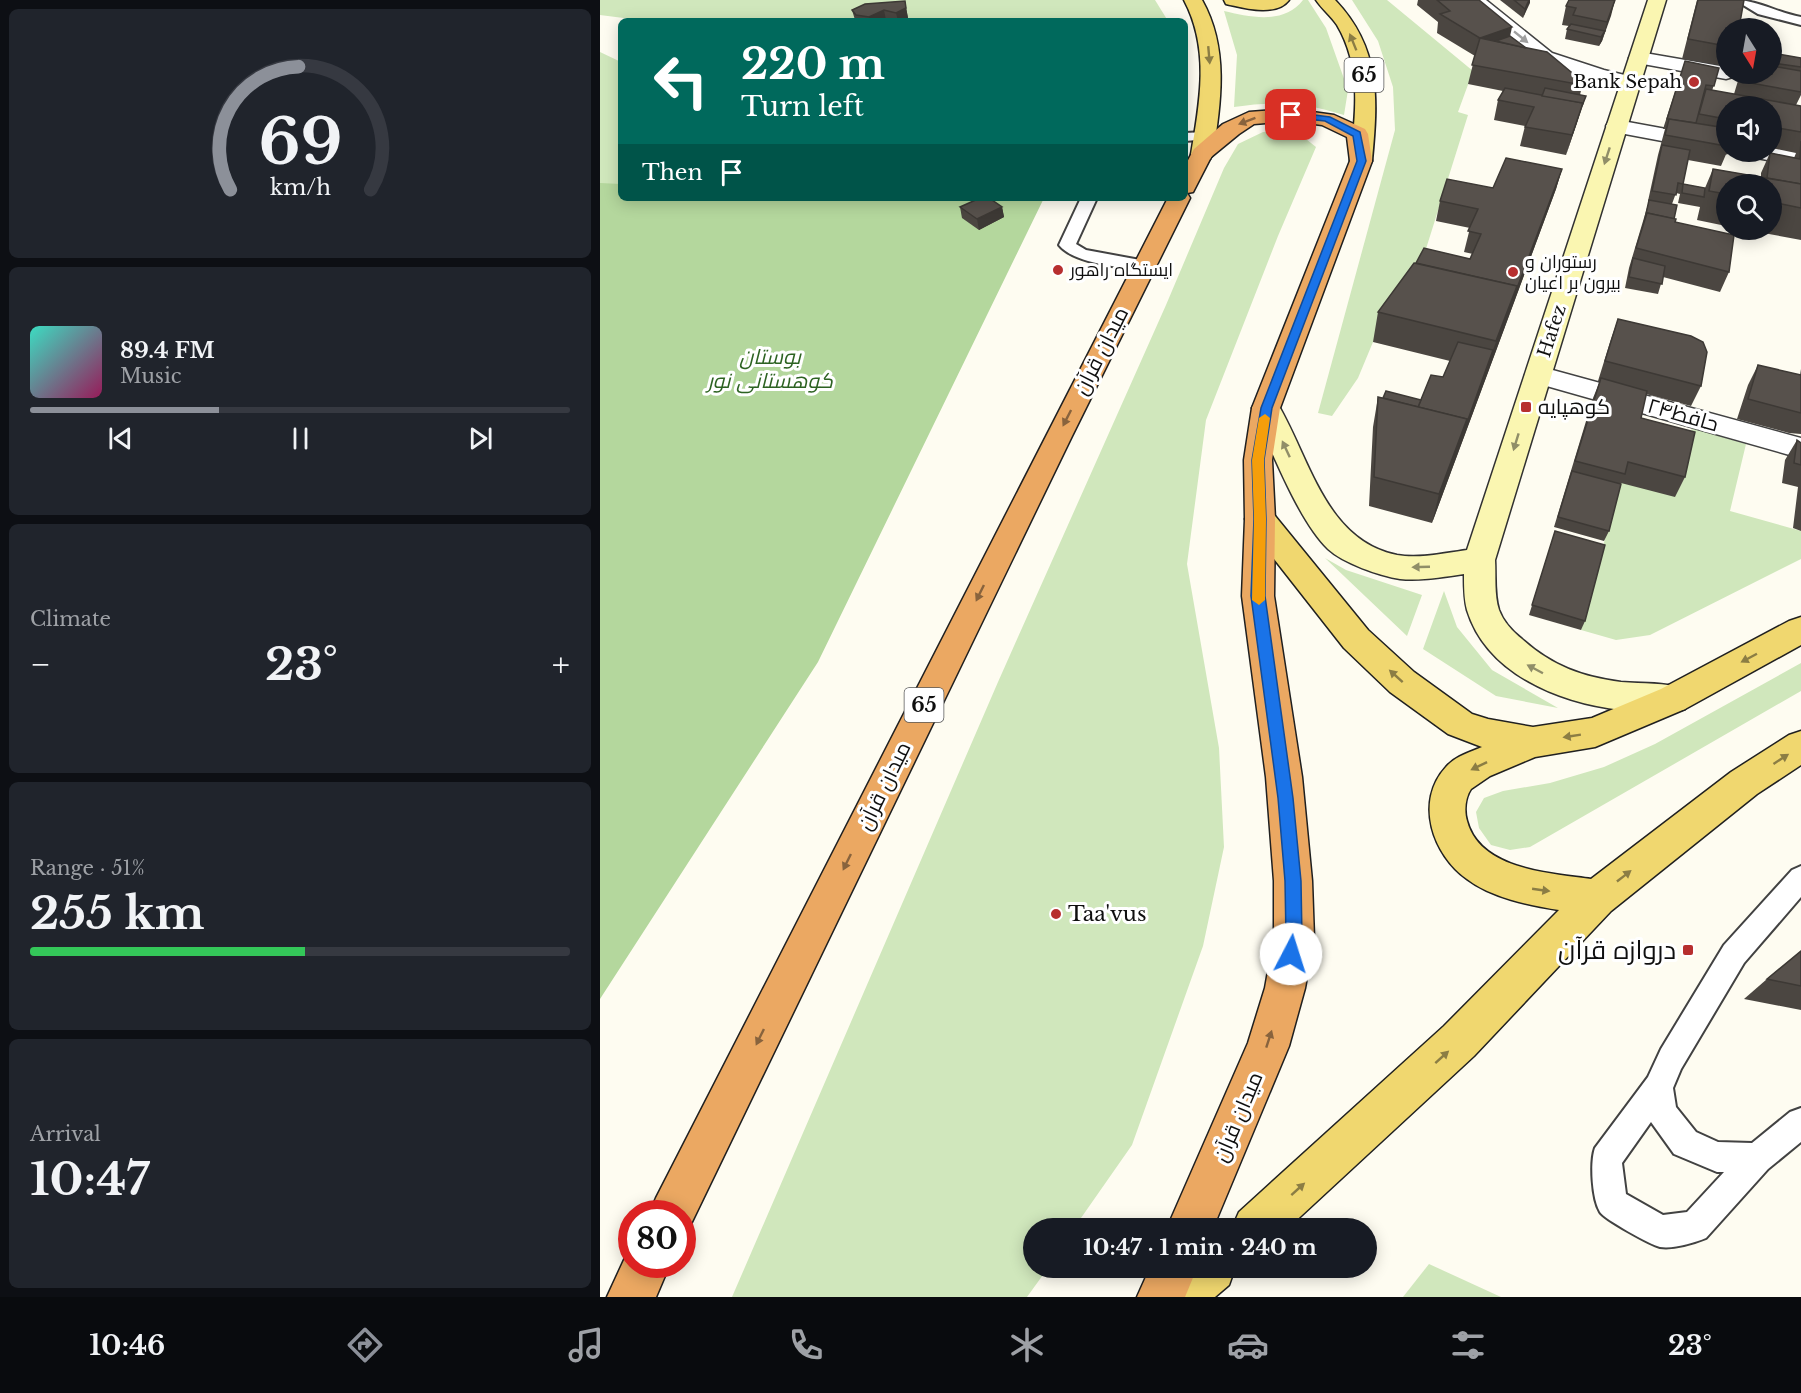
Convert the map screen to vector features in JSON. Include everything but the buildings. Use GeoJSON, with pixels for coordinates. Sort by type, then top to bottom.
{"type":"FeatureCollection","features":[{"type":"Feature","properties":{"kind":"highway"},"geometry":{"type":"LineString","coordinates":[[1188,176],[1197,142],[1231,129],[1249,118],[1291,115],[1327,119],[1357,134],[1361,161]]}},
{"type":"Feature","properties":{"kind":"highway","name":"میدان قرآن"},"geometry":{"type":"LineString","coordinates":[[1194,1218],[1268,1046],[1286,988],[1294,938],[1293,881],[1284,777],[1258,596],[1260,519],[1258,460],[1266,408],[1361,161]]}},
{"type":"Feature","properties":{"kind":"highway","name":"میدان قرآن"},"geometry":{"type":"LineString","coordinates":[[679,1200],[1052,447],[1178,201]]}},
{"type":"Feature","properties":{"kind":"highway"},"geometry":{"type":"LineString","coordinates":[[631,1297],[640,1278]]}},
{"type":"Feature","properties":{"kind":"highway"},"geometry":{"type":"LineString","coordinates":[[1161,1297],[1170,1278]]}},
{"type":"Feature","properties":{"kind":"main road"},"geometry":{"type":"LineString","coordinates":[[1193,0],[1203,14],[1210,54],[1210,102],[1197,142]]}},
{"type":"Feature","properties":{"kind":"main road"},"geometry":{"type":"LineString","coordinates":[[1233,0],[1252,5],[1274,3],[1280,0]]}},
{"type":"Feature","properties":{"kind":"main road","name":"65"},"geometry":{"type":"LineString","coordinates":[[1325,0],[1347,25],[1363,66],[1367,107],[1361,161]]}},
{"type":"Feature","properties":{"kind":"main road","name":"Hafez"},"geometry":{"type":"LineString","coordinates":[[1479,560],[1657,0]]}},
{"type":"Feature","properties":{"kind":"main road"},"geometry":{"type":"LineString","coordinates":[[1266,408],[1317,512],[1339,541],[1357,554],[1399,567],[1427,567],[1479,560],[1482,608],[1496,634],[1525,664],[1564,684],[1606,696],[1673,699]]}},
{"type":"Feature","properties":{"kind":"main road"},"geometry":{"type":"LineString","coordinates":[[1260,519],[1356,639],[1402,682],[1460,724],[1488,734],[1533,742]]}},
{"type":"Feature","properties":{"kind":"main road"},"geometry":{"type":"LineString","coordinates":[[1597,898],[1530,888],[1488,872],[1458,850],[1448,827],[1446,799],[1461,775],[1533,742],[1595,732],[1673,699],[1801,630]]}},
{"type":"Feature","properties":{"kind":"main road"},"geometry":{"type":"LineString","coordinates":[[1266,1218],[1459,1041],[1597,898],[1744,783],[1801,746]]}},
{"type":"Feature","properties":{"kind":"main road"},"geometry":{"type":"LineString","coordinates":[[1180,1297],[1201,1278]]}},
{"type":"Feature","properties":{"kind":"street"},"geometry":{"type":"LineString","coordinates":[[1475,0],[1545,57],[1630,82]]}},
{"type":"Feature","properties":{"kind":"street"},"geometry":{"type":"LineString","coordinates":[[1638,58],[1716,71]]}},
{"type":"Feature","properties":{"kind":"street"},"geometry":{"type":"LineString","coordinates":[[1617,126],[1716,144]]}},
{"type":"Feature","properties":{"kind":"street"},"geometry":{"type":"LineString","coordinates":[[1782,156],[1801,159]]}},
{"type":"Feature","properties":{"kind":"street","name":"حافظ۲۴"},"geometry":{"type":"LineString","coordinates":[[1538,375],[1797,446]]}},
{"type":"Feature","properties":{"kind":"lane"},"geometry":{"type":"LineString","coordinates":[[1741,0],[1758,15],[1801,21]]}},
{"type":"Feature","properties":{"kind":"lane"},"geometry":{"type":"LineString","coordinates":[[1088,201],[1067,245],[1081,254],[1145,266]]}},
{"type":"Feature","properties":{"kind":"lane"},"geometry":{"type":"LineString","coordinates":[[1801,878],[1734,954],[1671,1059],[1658,1087],[1606,1159],[1612,1203],[1661,1231],[1695,1227],[1757,1158],[1801,1124]]}},
{"type":"Feature","properties":{"kind":"lane"},"geometry":{"type":"LineString","coordinates":[[1658,1087],[1662,1113],[1685,1143],[1717,1157],[1757,1158]]}},
{"type":"Feature","properties":{"kind":"green space"},"geometry":{"type":"Polygon","coordinates":[[[600,0],[1155,0],[1166,18],[624,18],[600,15],[600,0]]]}},
{"type":"Feature","properties":{"kind":"green space"},"geometry":{"type":"Polygon","coordinates":[[[1303,0],[1308,0],[1326,28],[1348,90],[1344,115],[1315,107],[1289,104],[1234,107],[1237,55],[1224,11],[1255,17],[1277,16],[1295,8],[1303,0]]]}},
{"type":"Feature","properties":{"kind":"green space"},"geometry":{"type":"Polygon","coordinates":[[[1352,0],[1387,0],[1473,71],[1458,112],[1468,115],[1420,268],[1373,342],[1358,378],[1332,416],[1318,413],[1395,130],[1393,87],[1378,41],[1352,0]]]}},
{"type":"Feature","properties":{"kind":"green space"},"geometry":{"type":"Polygon","coordinates":[[[600,52],[618,61],[618,184],[600,184],[600,52]]]}},
{"type":"Feature","properties":{"kind":"green space"},"geometry":{"type":"Polygon","coordinates":[[[1296,131],[1316,147],[1278,236],[1206,420],[1187,564],[1219,748],[1224,847],[1203,946],[1132,1145],[1081,1218],[1023,1218],[1023,1278],[1041,1278],[1027,1297],[732,1297],[998,682],[1166,305],[1224,168],[1238,144],[1263,132],[1296,131]]]}},
{"type":"Feature","properties":{"kind":"green space","name":"بوستان کوهستانی نور"},"geometry":{"type":"Polygon","coordinates":[[[600,183],[618,184],[618,201],[1043,201],[818,662],[600,999],[600,183]]]}},
{"type":"Feature","properties":{"kind":"green space"},"geometry":{"type":"Polygon","coordinates":[[[1692,428],[1746,444],[1730,511],[1801,531],[1801,559],[1650,635],[1616,640],[1581,630],[1620,482],[1685,452],[1692,428]]]}},
{"type":"Feature","properties":{"kind":"green space"},"geometry":{"type":"Polygon","coordinates":[[[1325,558],[1346,570],[1422,595],[1407,636],[1325,558]]]}},
{"type":"Feature","properties":{"kind":"green space"},"geometry":{"type":"Polygon","coordinates":[[[1444,591],[1457,627],[1492,670],[1558,708],[1496,696],[1423,649],[1444,591]]]}},
{"type":"Feature","properties":{"kind":"green space"},"geometry":{"type":"Polygon","coordinates":[[[1801,663],[1801,691],[1530,847],[1510,850],[1491,845],[1479,828],[1476,812],[1484,798],[1503,791],[1550,783],[1604,767],[1655,744],[1801,663]]]}},
{"type":"Feature","properties":{"kind":"green space"},"geometry":{"type":"Polygon","coordinates":[[[1429,1264],[1501,1297],[1403,1297],[1429,1264]]]}},
{"type":"Feature","properties":{"kind":"slow traffic"},"geometry":{"type":"LineString","coordinates":[[1259,600],[1258,460],[1265,418]]}},
{"type":"Feature","properties":{"kind":"place","name":"Bank Sepah"},"geometry":{"type":"Point","coordinates":[1694,82]}},
{"type":"Feature","properties":{"kind":"place","name":"ایستگاه راهور"},"geometry":{"type":"Point","coordinates":[1058,270]}},
{"type":"Feature","properties":{"kind":"place","name":"رستوران و بیرون بر اعيان"},"geometry":{"type":"Point","coordinates":[1513,272]}},
{"type":"Feature","properties":{"kind":"place","name":"کوهپایه"},"geometry":{"type":"Point","coordinates":[1526,407]}},
{"type":"Feature","properties":{"kind":"place","name":"Taa'vus"},"geometry":{"type":"Point","coordinates":[1056,914]}},
{"type":"Feature","properties":{"kind":"place","name":"دروازه قرآن"},"geometry":{"type":"Point","coordinates":[1688,950]}},
{"type":"Feature","properties":{"kind":"route"},"geometry":{"type":"LineString","coordinates":[[1291,115],[1327,119],[1357,134],[1361,161],[1266,408],[1258,460],[1260,519],[1258,596],[1286,798],[1293,881],[1294,938],[1291,954]]}}]}
